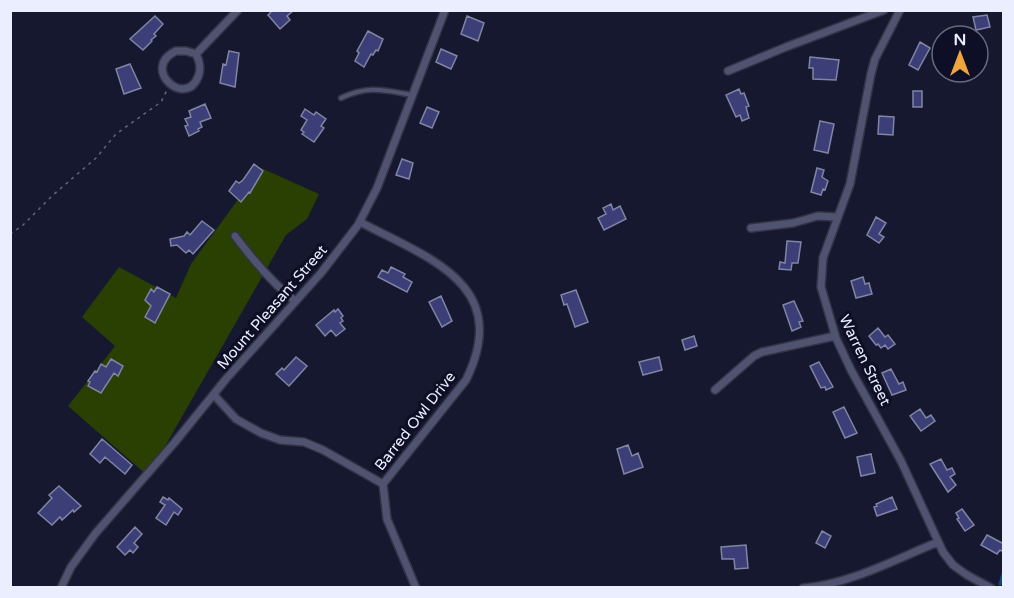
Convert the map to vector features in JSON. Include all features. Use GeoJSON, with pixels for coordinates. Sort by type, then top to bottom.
{"type":"FeatureCollection","features":[{"type":"Feature","properties":{"kind":"street"},"geometry":{"type":"LineString","coordinates":[[196,54],[238,10]]}},
{"type":"Feature","properties":{"kind":"street","name":"Mount Pleasant Street"},"geometry":{"type":"LineString","coordinates":[[61,588],[71,567],[95,534],[334,257],[360,222],[377,188],[444,10]]}},
{"type":"Feature","properties":{"kind":"street"},"geometry":{"type":"LineString","coordinates":[[728,71],[884,10]]}},
{"type":"Feature","properties":{"kind":"street","name":"Warren Street"},"geometry":{"type":"LineString","coordinates":[[900,10],[875,58],[850,184],[820,272],[821,287],[835,336],[901,461],[943,552],[967,575],[991,588]]}},
{"type":"Feature","properties":{"kind":"street"},"geometry":{"type":"LineString","coordinates":[[176,51],[196,54],[200,64],[198,80],[185,88],[177,89],[170,85],[164,78],[163,69],[164,61],[169,55],[176,51]]}},
{"type":"Feature","properties":{"kind":"street"},"geometry":{"type":"LineString","coordinates":[[751,228],[793,223],[818,216],[837,217]]}},
{"type":"Feature","properties":{"kind":"street","name":"Barred Owl Drive"},"geometry":{"type":"LineString","coordinates":[[360,222],[445,267],[467,290],[479,320],[480,339],[476,360],[466,380],[383,484],[387,519],[416,588]]}},
{"type":"Feature","properties":{"kind":"street"},"geometry":{"type":"LineString","coordinates":[[235,236],[276,286],[295,301]]}},
{"type":"Feature","properties":{"kind":"street"},"geometry":{"type":"LineString","coordinates":[[715,390],[754,356],[762,352],[835,336]]}},
{"type":"Feature","properties":{"kind":"street"},"geometry":{"type":"LineString","coordinates":[[214,395],[236,419],[261,433],[280,440],[304,442],[323,450],[383,484]]}},
{"type":"Feature","properties":{"kind":"street"},"geometry":{"type":"LineString","coordinates":[[803,588],[847,579],[938,542]]}},
{"type":"Feature","properties":{"kind":"lane"},"geometry":{"type":"LineString","coordinates":[[341,98],[367,89],[412,95]]}},
{"type":"Feature","properties":{"kind":"path"},"geometry":{"type":"LineString","coordinates":[[10,234],[22,226],[53,195],[96,158],[116,134],[160,102],[170,85]]}},
{"type":"Feature","properties":{"kind":"green space"},"geometry":{"type":"Polygon","coordinates":[[[261,168],[319,194],[307,219],[286,235],[148,476],[68,406],[115,346],[82,317],[119,267],[176,298],[191,264],[261,168]]]}},
{"type":"Feature","properties":{"kind":"building"},"geometry":{"type":"Polygon","coordinates":[[[273,10],[294,10],[287,16],[290,20],[280,29],[268,15],[273,10]]]}},
{"type":"Feature","properties":{"kind":"building"},"geometry":{"type":"Polygon","coordinates":[[[987,15],[989,24],[975,24],[973,17],[987,15]]]}},
{"type":"Feature","properties":{"kind":"building"},"geometry":{"type":"Polygon","coordinates":[[[155,16],[163,24],[143,50],[130,39],[155,16]]]}},
{"type":"Feature","properties":{"kind":"building"},"geometry":{"type":"Polygon","coordinates":[[[467,16],[484,23],[478,41],[461,34],[467,16]]]}},
{"type":"Feature","properties":{"kind":"building"},"geometry":{"type":"Polygon","coordinates":[[[368,31],[383,39],[378,51],[371,54],[364,67],[355,61],[359,53],[357,51],[368,31]]]}},
{"type":"Feature","properties":{"kind":"building"},"geometry":{"type":"Polygon","coordinates":[[[920,42],[930,48],[918,70],[909,65],[920,42]]]}},
{"type":"Feature","properties":{"kind":"building"},"geometry":{"type":"Polygon","coordinates":[[[441,49],[457,56],[451,69],[436,62],[441,49]]]}},
{"type":"Feature","properties":{"kind":"building"},"geometry":{"type":"Polygon","coordinates":[[[229,51],[239,53],[235,87],[220,83],[223,64],[226,65],[229,51]]]}},
{"type":"Feature","properties":{"kind":"building"},"geometry":{"type":"Polygon","coordinates":[[[810,57],[839,60],[836,80],[813,79],[813,68],[809,68],[810,57]]]}},
{"type":"Feature","properties":{"kind":"building"},"geometry":{"type":"Polygon","coordinates":[[[130,64],[141,88],[124,94],[116,69],[130,64]]]}},
{"type":"Feature","properties":{"kind":"building"},"geometry":{"type":"Polygon","coordinates":[[[739,89],[741,94],[744,93],[749,106],[746,107],[749,118],[742,121],[740,115],[736,117],[726,95],[739,89]]]}},
{"type":"Feature","properties":{"kind":"building"},"geometry":{"type":"Polygon","coordinates":[[[913,91],[922,91],[922,107],[913,107],[913,91]]]}},
{"type":"Feature","properties":{"kind":"building"},"geometry":{"type":"Polygon","coordinates":[[[205,104],[211,118],[200,122],[202,127],[198,129],[199,131],[189,136],[185,119],[191,117],[189,111],[205,104]]]}},
{"type":"Feature","properties":{"kind":"building"},"geometry":{"type":"Polygon","coordinates":[[[427,107],[439,112],[432,128],[420,123],[427,107]]]}},
{"type":"Feature","properties":{"kind":"building"},"geometry":{"type":"Polygon","coordinates":[[[305,109],[314,115],[316,112],[326,119],[321,126],[324,128],[314,142],[302,134],[304,132],[301,130],[307,120],[301,116],[305,109]]]}},
{"type":"Feature","properties":{"kind":"building"},"geometry":{"type":"Polygon","coordinates":[[[879,116],[894,117],[893,135],[878,134],[879,116]]]}},
{"type":"Feature","properties":{"kind":"building"},"geometry":{"type":"Polygon","coordinates":[[[820,121],[834,124],[828,153],[814,150],[820,121]]]}},
{"type":"Feature","properties":{"kind":"building"},"geometry":{"type":"Polygon","coordinates":[[[402,159],[413,163],[409,179],[396,175],[402,159]]]}},
{"type":"Feature","properties":{"kind":"building"},"geometry":{"type":"Polygon","coordinates":[[[254,164],[263,171],[250,193],[241,202],[229,191],[236,181],[239,183],[243,180],[254,164]]]}},
{"type":"Feature","properties":{"kind":"building"},"geometry":{"type":"Polygon","coordinates":[[[817,168],[824,170],[822,177],[828,181],[821,195],[811,192],[817,168]]]}},
{"type":"Feature","properties":{"kind":"building"},"geometry":{"type":"Polygon","coordinates":[[[611,204],[613,210],[620,206],[626,219],[604,230],[598,218],[606,214],[603,208],[611,204]]]}},
{"type":"Feature","properties":{"kind":"building"},"geometry":{"type":"Polygon","coordinates":[[[876,217],[886,223],[879,234],[884,237],[879,243],[867,235],[876,217]]]}},
{"type":"Feature","properties":{"kind":"building"},"geometry":{"type":"Polygon","coordinates":[[[202,221],[214,230],[193,254],[189,250],[186,253],[177,245],[171,246],[170,239],[184,236],[187,232],[190,235],[202,221]]]}},
{"type":"Feature","properties":{"kind":"building"},"geometry":{"type":"Polygon","coordinates":[[[787,241],[801,242],[798,263],[792,263],[791,270],[779,269],[780,262],[785,263],[787,241]]]}},
{"type":"Feature","properties":{"kind":"building"},"geometry":{"type":"Polygon","coordinates":[[[391,267],[405,274],[403,277],[412,282],[407,292],[378,277],[382,270],[388,273],[391,267]]]}},
{"type":"Feature","properties":{"kind":"building"},"geometry":{"type":"Polygon","coordinates":[[[863,277],[865,284],[869,283],[872,294],[856,298],[851,281],[863,277]]]}},
{"type":"Feature","properties":{"kind":"building"},"geometry":{"type":"Polygon","coordinates":[[[157,287],[170,294],[155,323],[145,317],[151,306],[145,300],[151,289],[154,292],[157,287]]]}},
{"type":"Feature","properties":{"kind":"building"},"geometry":{"type":"Polygon","coordinates":[[[576,290],[588,322],[575,327],[567,304],[564,305],[561,295],[576,290]]]}},
{"type":"Feature","properties":{"kind":"building"},"geometry":{"type":"Polygon","coordinates":[[[441,296],[452,321],[442,327],[429,302],[441,296]]]}},
{"type":"Feature","properties":{"kind":"building"},"geometry":{"type":"Polygon","coordinates":[[[794,301],[803,321],[799,322],[801,327],[792,331],[783,305],[794,301]]]}},
{"type":"Feature","properties":{"kind":"building"},"geometry":{"type":"Polygon","coordinates":[[[338,309],[343,316],[341,318],[343,321],[340,323],[345,329],[336,336],[331,330],[325,336],[316,325],[338,309]]]}},
{"type":"Feature","properties":{"kind":"building"},"geometry":{"type":"Polygon","coordinates":[[[878,328],[895,344],[888,349],[885,345],[881,348],[878,344],[876,345],[869,336],[878,328]]]}},
{"type":"Feature","properties":{"kind":"building"},"geometry":{"type":"Polygon","coordinates":[[[694,336],[697,346],[685,350],[682,340],[694,336]]]}},
{"type":"Feature","properties":{"kind":"building"},"geometry":{"type":"Polygon","coordinates":[[[296,357],[307,366],[289,386],[276,374],[282,368],[284,370],[296,357]]]}},
{"type":"Feature","properties":{"kind":"building"},"geometry":{"type":"Polygon","coordinates":[[[659,357],[662,370],[643,375],[639,362],[659,357]]]}},
{"type":"Feature","properties":{"kind":"building"},"geometry":{"type":"Polygon","coordinates":[[[111,359],[123,366],[118,376],[114,373],[101,393],[88,386],[90,382],[88,381],[95,371],[97,372],[101,364],[106,367],[111,359]]]}},
{"type":"Feature","properties":{"kind":"building"},"geometry":{"type":"Polygon","coordinates":[[[819,362],[833,387],[826,390],[825,387],[821,388],[810,366],[819,362]]]}},
{"type":"Feature","properties":{"kind":"building"},"geometry":{"type":"Polygon","coordinates":[[[891,369],[899,384],[903,382],[906,390],[892,395],[882,373],[891,369]]]}},
{"type":"Feature","properties":{"kind":"building"},"geometry":{"type":"Polygon","coordinates":[[[844,407],[857,433],[845,438],[833,412],[844,407]]]}},
{"type":"Feature","properties":{"kind":"building"},"geometry":{"type":"Polygon","coordinates":[[[920,409],[926,418],[931,415],[935,421],[921,431],[910,416],[920,409]]]}},
{"type":"Feature","properties":{"kind":"building"},"geometry":{"type":"Polygon","coordinates":[[[102,439],[132,465],[125,474],[105,457],[100,463],[90,454],[102,439]]]}},
{"type":"Feature","properties":{"kind":"building"},"geometry":{"type":"Polygon","coordinates":[[[628,445],[632,456],[638,453],[643,467],[624,474],[617,449],[628,445]]]}},
{"type":"Feature","properties":{"kind":"building"},"geometry":{"type":"Polygon","coordinates":[[[871,454],[875,473],[861,476],[857,457],[871,454]]]}},
{"type":"Feature","properties":{"kind":"building"},"geometry":{"type":"Polygon","coordinates":[[[941,459],[947,470],[952,468],[955,474],[950,477],[956,485],[948,492],[930,464],[941,459]]]}},
{"type":"Feature","properties":{"kind":"building"},"geometry":{"type":"Polygon","coordinates":[[[59,486],[81,506],[62,520],[60,517],[52,525],[38,513],[52,498],[49,495],[59,486]]]}},
{"type":"Feature","properties":{"kind":"building"},"geometry":{"type":"Polygon","coordinates":[[[163,497],[168,500],[169,498],[182,509],[178,515],[174,512],[166,525],[156,518],[165,505],[160,502],[163,497]]]}},
{"type":"Feature","properties":{"kind":"building"},"geometry":{"type":"Polygon","coordinates":[[[892,497],[897,509],[877,516],[874,507],[877,506],[876,504],[892,497]]]}},
{"type":"Feature","properties":{"kind":"building"},"geometry":{"type":"Polygon","coordinates":[[[962,509],[974,525],[965,531],[956,513],[962,509]]]}},
{"type":"Feature","properties":{"kind":"building"},"geometry":{"type":"Polygon","coordinates":[[[135,527],[142,534],[134,543],[138,547],[133,553],[130,550],[125,555],[117,547],[135,527]]]}},
{"type":"Feature","properties":{"kind":"building"},"geometry":{"type":"Polygon","coordinates":[[[822,531],[831,536],[825,548],[816,543],[822,531]]]}},
{"type":"Feature","properties":{"kind":"building"},"geometry":{"type":"Polygon","coordinates":[[[987,535],[1004,544],[1004,552],[1000,550],[997,554],[981,545],[987,535]]]}},
{"type":"Feature","properties":{"kind":"building"},"geometry":{"type":"Polygon","coordinates":[[[746,545],[748,568],[735,569],[734,559],[722,559],[721,547],[746,545]]]}},
{"type":"Feature","properties":{"kind":"waterway"},"geometry":{"type":"LineString","coordinates":[[1000,584],[1004,571]]}}]}
